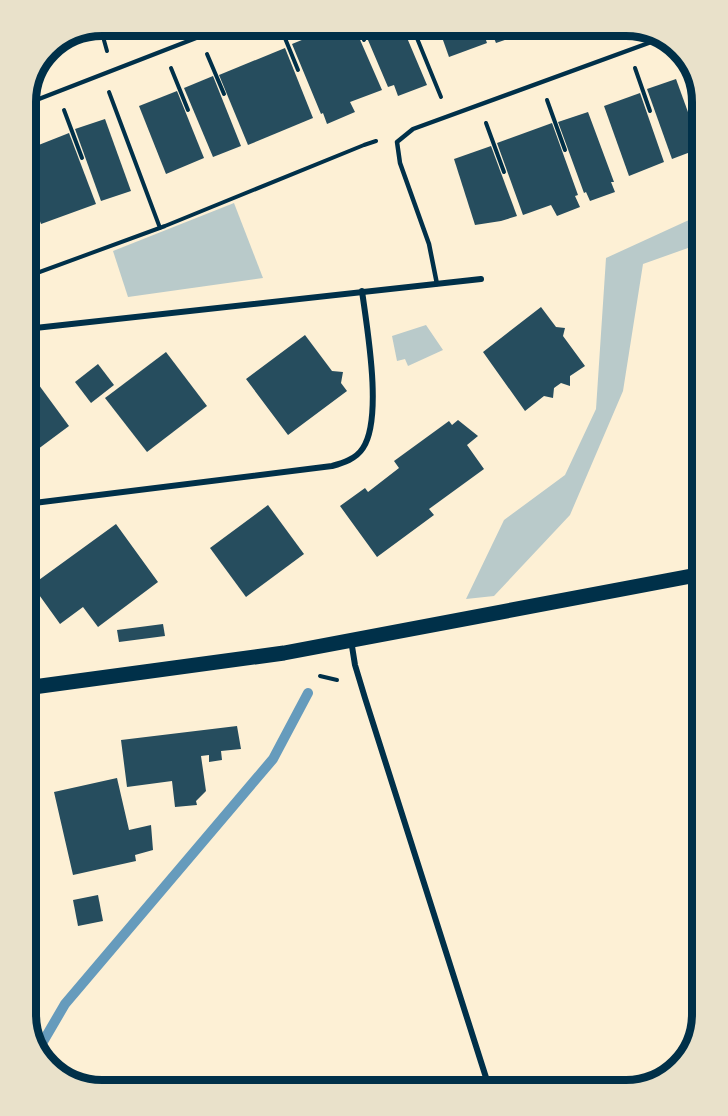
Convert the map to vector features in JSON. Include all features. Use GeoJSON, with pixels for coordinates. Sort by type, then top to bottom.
{"type":"FeatureCollection","features":[{"type":"Feature","properties":{"kind":"main road"},"geometry":{"type":"LineString","coordinates":[[36,687],[284,653],[692,576]]}},
{"type":"Feature","properties":{"kind":"street"},"geometry":{"type":"LineString","coordinates":[[36,328],[481,279]]}},
{"type":"Feature","properties":{"kind":"street"},"geometry":{"type":"LineString","coordinates":[[36,503],[332,466],[348,461],[363,449],[370,434],[373,416],[373,394],[362,291]]}},
{"type":"Feature","properties":{"kind":"street"},"geometry":{"type":"LineString","coordinates":[[350,640],[362,687],[487,1080]]}},
{"type":"Feature","properties":{"kind":"lane"},"geometry":{"type":"LineString","coordinates":[[36,100],[200,36]]}},
{"type":"Feature","properties":{"kind":"lane"},"geometry":{"type":"LineString","coordinates":[[437,284],[429,244],[400,163],[397,142],[413,129],[652,42]]}},
{"type":"Feature","properties":{"kind":"path"},"geometry":{"type":"LineString","coordinates":[[200,36],[224,94]]}},
{"type":"Feature","properties":{"kind":"path"},"geometry":{"type":"LineString","coordinates":[[284,36],[298,70]]}},
{"type":"Feature","properties":{"kind":"path"},"geometry":{"type":"LineString","coordinates":[[362,36],[364,40]]}},
{"type":"Feature","properties":{"kind":"path"},"geometry":{"type":"LineString","coordinates":[[416,36],[449,116]]}},
{"type":"Feature","properties":{"kind":"path"},"geometry":{"type":"LineString","coordinates":[[629,50],[650,111]]}},
{"type":"Feature","properties":{"kind":"path"},"geometry":{"type":"LineString","coordinates":[[164,51],[188,110]]}},
{"type":"Feature","properties":{"kind":"path"},"geometry":{"type":"LineString","coordinates":[[103,75],[160,228]]}},
{"type":"Feature","properties":{"kind":"path"},"geometry":{"type":"LineString","coordinates":[[541,83],[565,150]]}},
{"type":"Feature","properties":{"kind":"path"},"geometry":{"type":"LineString","coordinates":[[58,92],[82,158]]}},
{"type":"Feature","properties":{"kind":"path"},"geometry":{"type":"LineString","coordinates":[[480,105],[504,172]]}},
{"type":"Feature","properties":{"kind":"path"},"geometry":{"type":"LineString","coordinates":[[36,273],[160,228],[364,144],[386,139],[397,142]]}},
{"type":"Feature","properties":{"kind":"shaded area"},"geometry":{"type":"Polygon","coordinates":[[[234,203],[263,278],[128,297],[113,251],[234,203]]]}},
{"type":"Feature","properties":{"kind":"shaded area"},"geometry":{"type":"Polygon","coordinates":[[[692,219],[692,247],[643,264],[623,391],[570,515],[494,596],[466,599],[504,520],[565,475],[596,409],[606,258],[692,219]]]}},
{"type":"Feature","properties":{"kind":"shaded area"},"geometry":{"type":"Polygon","coordinates":[[[426,325],[443,350],[408,366],[405,359],[397,361],[392,336],[426,325]]]}},
{"type":"Feature","properties":{"kind":"building"},"geometry":{"type":"Polygon","coordinates":[[[312,36],[358,36],[382,90],[350,102],[355,112],[327,124],[292,44],[312,36]]]}},
{"type":"Feature","properties":{"kind":"building"},"geometry":{"type":"Polygon","coordinates":[[[366,36],[406,36],[427,85],[398,96],[394,85],[388,87],[366,36]]]}},
{"type":"Feature","properties":{"kind":"building"},"geometry":{"type":"Polygon","coordinates":[[[442,36],[485,36],[487,43],[449,57],[442,36]]]}},
{"type":"Feature","properties":{"kind":"building"},"geometry":{"type":"Polygon","coordinates":[[[493,36],[516,36],[496,43],[493,36]]]}},
{"type":"Feature","properties":{"kind":"building"},"geometry":{"type":"Polygon","coordinates":[[[285,48],[313,118],[248,145],[219,75],[285,48]]]}},
{"type":"Feature","properties":{"kind":"building"},"geometry":{"type":"Polygon","coordinates":[[[213,76],[241,146],[213,157],[184,88],[213,76]]]}},
{"type":"Feature","properties":{"kind":"building"},"geometry":{"type":"Polygon","coordinates":[[[676,79],[692,123],[692,151],[672,159],[647,89],[676,79]]]}},
{"type":"Feature","properties":{"kind":"building"},"geometry":{"type":"Polygon","coordinates":[[[177,91],[204,158],[166,174],[139,106],[177,91]]]}},
{"type":"Feature","properties":{"kind":"building"},"geometry":{"type":"Polygon","coordinates":[[[640,93],[664,162],[629,176],[604,106],[640,93]]]}},
{"type":"Feature","properties":{"kind":"building"},"geometry":{"type":"Polygon","coordinates":[[[588,112],[614,182],[611,182],[615,192],[590,201],[586,192],[584,193],[558,122],[588,112]]]}},
{"type":"Feature","properties":{"kind":"building"},"geometry":{"type":"Polygon","coordinates":[[[105,119],[131,191],[101,201],[75,129],[105,119]]]}},
{"type":"Feature","properties":{"kind":"building"},"geometry":{"type":"Polygon","coordinates":[[[552,123],[578,195],[575,196],[580,207],[557,216],[551,205],[523,215],[497,143],[552,123]]]}},
{"type":"Feature","properties":{"kind":"building"},"geometry":{"type":"Polygon","coordinates":[[[69,133],[96,204],[41,224],[36,211],[36,146],[69,133]]]}},
{"type":"Feature","properties":{"kind":"building"},"geometry":{"type":"Polygon","coordinates":[[[491,146],[517,216],[475,225],[454,159],[491,146]]]}},
{"type":"Feature","properties":{"kind":"building"},"geometry":{"type":"Polygon","coordinates":[[[541,307],[556,327],[565,328],[563,336],[585,366],[570,376],[570,386],[561,383],[554,388],[553,398],[544,396],[525,411],[483,352],[541,307]]]}},
{"type":"Feature","properties":{"kind":"building"},"geometry":{"type":"Polygon","coordinates":[[[305,335],[332,371],[343,372],[341,383],[347,391],[288,435],[246,379],[305,335]]]}},
{"type":"Feature","properties":{"kind":"building"},"geometry":{"type":"Polygon","coordinates":[[[166,352],[207,406],[147,452],[105,398],[166,352]]]}},
{"type":"Feature","properties":{"kind":"building"},"geometry":{"type":"Polygon","coordinates":[[[98,364],[114,385],[91,403],[75,382],[98,364]]]}},
{"type":"Feature","properties":{"kind":"building"},"geometry":{"type":"Polygon","coordinates":[[[36,381],[69,426],[36,451],[36,381]]]}},
{"type":"Feature","properties":{"kind":"building"},"geometry":{"type":"Polygon","coordinates":[[[458,420],[478,436],[467,445],[484,469],[429,509],[434,515],[377,557],[340,506],[365,488],[368,492],[399,468],[394,461],[449,421],[452,425],[458,420]]]}},
{"type":"Feature","properties":{"kind":"building"},"geometry":{"type":"Polygon","coordinates":[[[268,505],[304,554],[246,597],[210,548],[268,505]]]}},
{"type":"Feature","properties":{"kind":"building"},"geometry":{"type":"Polygon","coordinates":[[[116,524],[158,582],[98,627],[83,607],[60,624],[36,591],[36,582],[116,524]]]}},
{"type":"Feature","properties":{"kind":"building"},"geometry":{"type":"Polygon","coordinates":[[[163,624],[165,636],[119,642],[117,630],[163,624]]]}},
{"type":"Feature","properties":{"kind":"building"},"geometry":{"type":"Polygon","coordinates":[[[237,726],[241,749],[221,751],[222,760],[209,762],[209,755],[201,756],[206,791],[196,801],[197,805],[175,807],[172,781],[127,787],[121,740],[237,726]]]}},
{"type":"Feature","properties":{"kind":"building"},"geometry":{"type":"Polygon","coordinates":[[[117,778],[129,830],[151,825],[153,850],[135,855],[136,861],[73,875],[54,792],[117,778]]]}},
{"type":"Feature","properties":{"kind":"building"},"geometry":{"type":"Polygon","coordinates":[[[98,895],[103,921],[78,926],[73,900],[98,895]]]}},
{"type":"Feature","properties":{"kind":"waterway"},"geometry":{"type":"LineString","coordinates":[[42,1043],[65,1004],[273,759],[308,693]]}}]}
